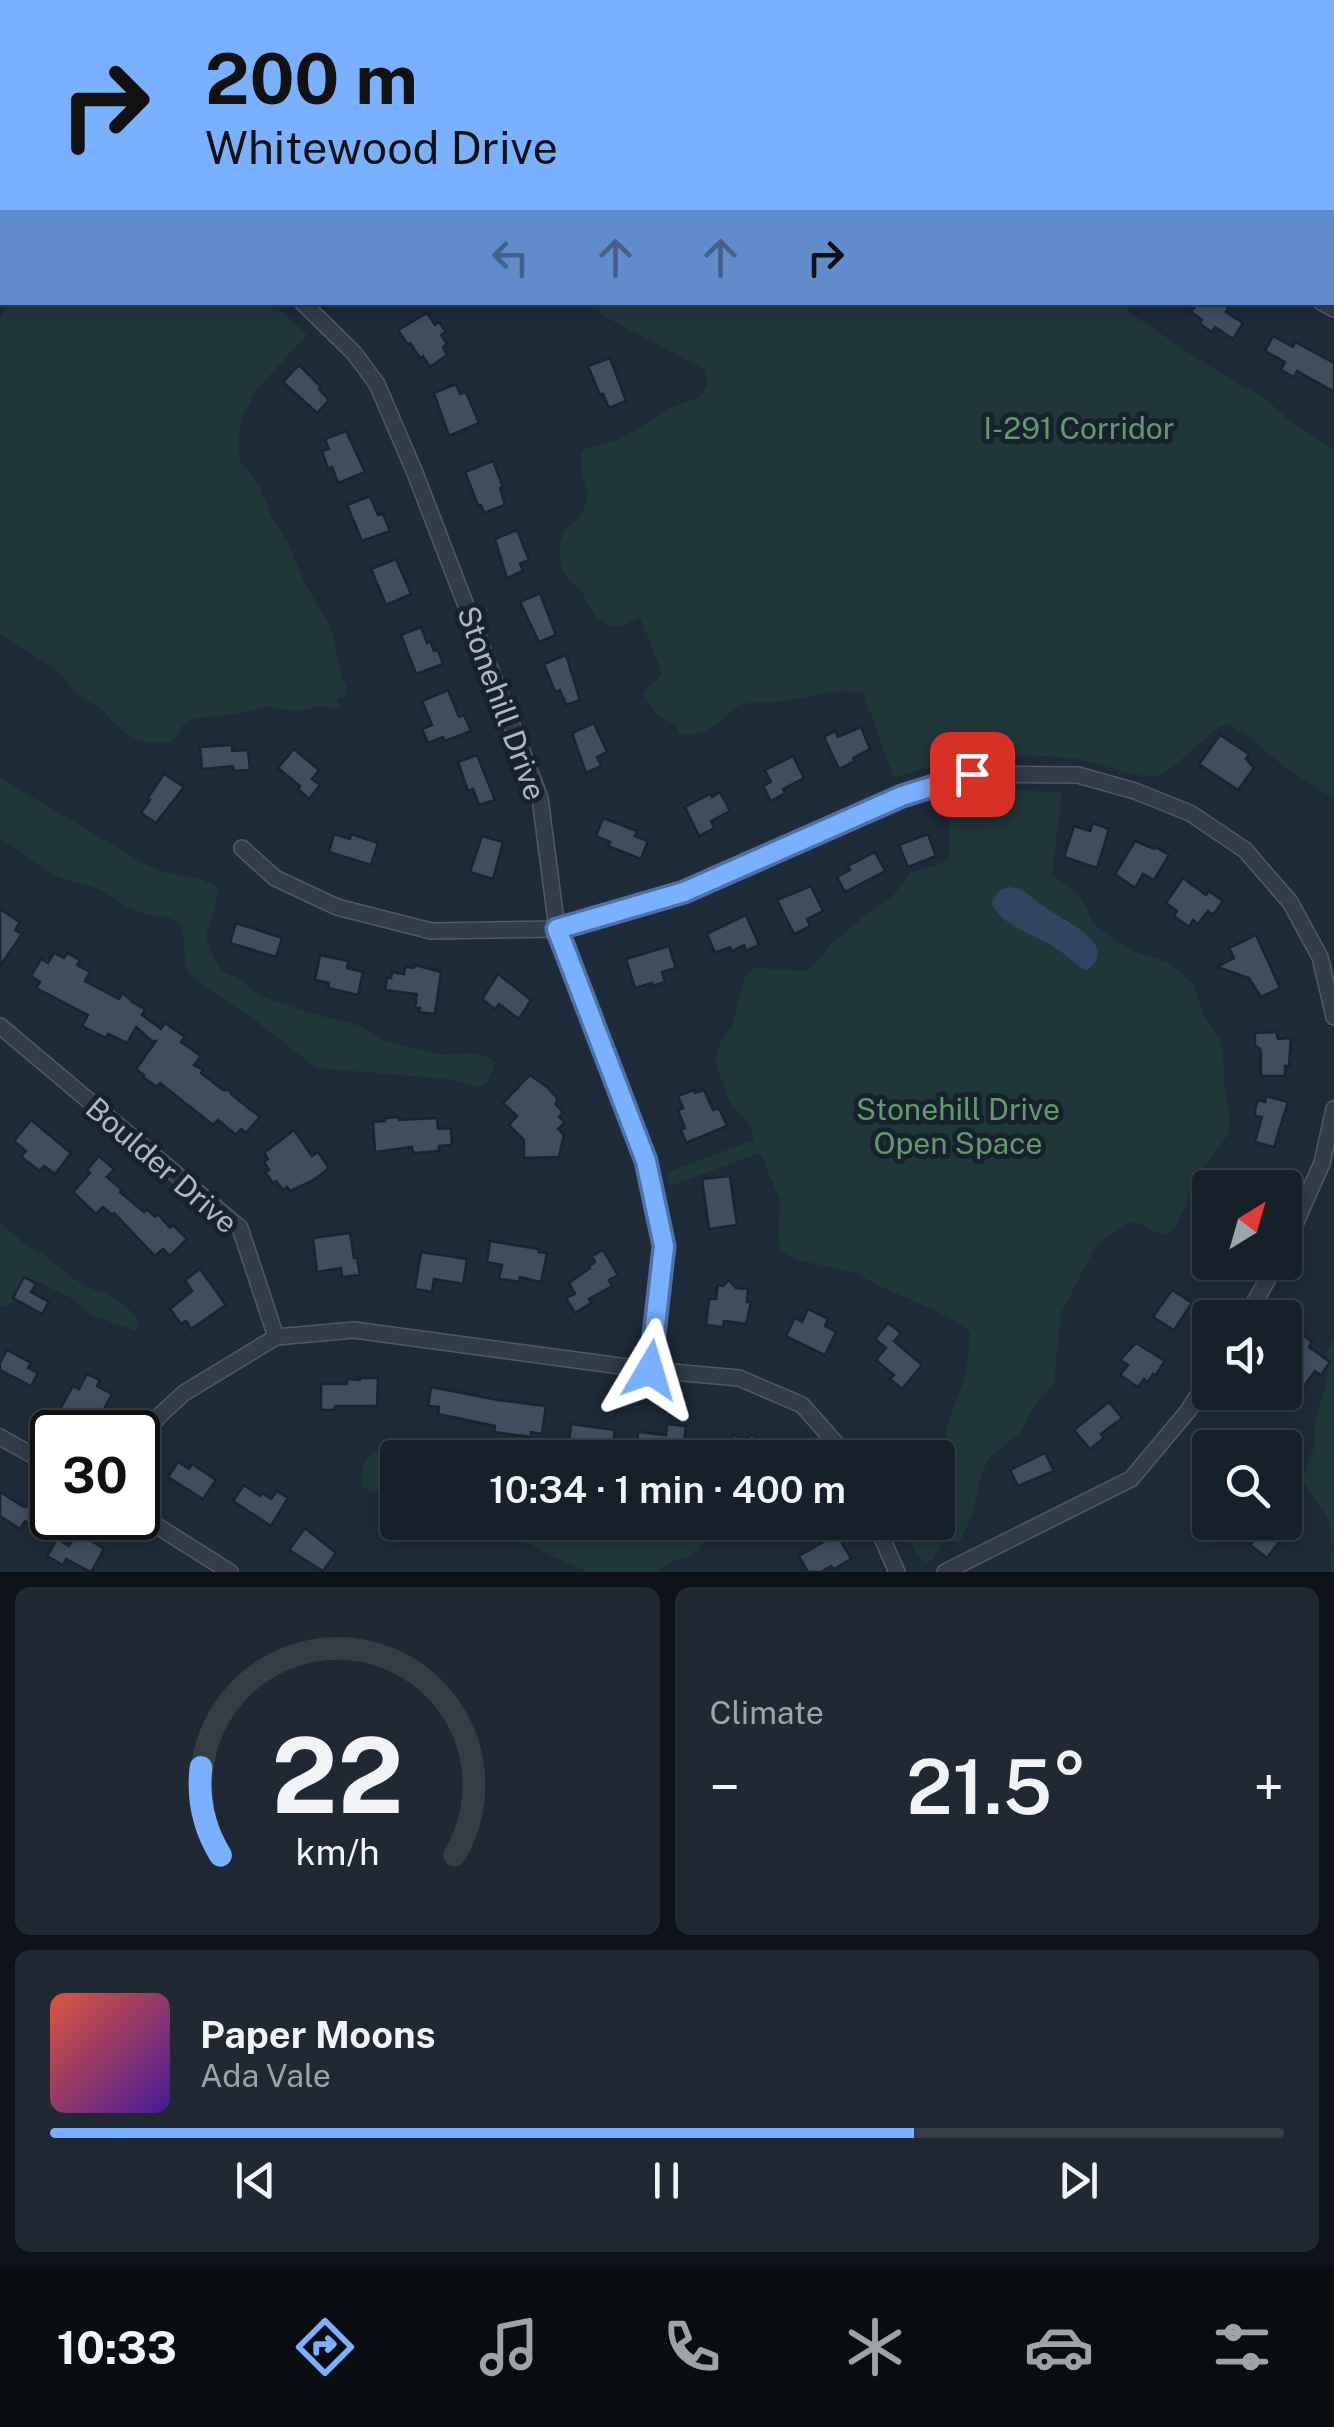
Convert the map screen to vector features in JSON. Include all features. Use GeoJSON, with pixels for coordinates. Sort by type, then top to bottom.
{"type":"FeatureCollection","features":[{"type":"Feature","properties":{"kind":"street","name":"Stonehill Drive"},"geometry":{"type":"LineString","coordinates":[[305,305],[354,353],[378,384],[540,798],[557,929],[646,1161],[664,1246],[650,1370]]}},
{"type":"Feature","properties":{"kind":"street"},"geometry":{"type":"LineString","coordinates":[[242,848],[275,878],[337,907],[431,932],[557,929],[684,892],[902,796],[972,774],[1078,775],[1135,791],[1190,814],[1245,850],[1290,902],[1320,956],[1334,1017]]}},
{"type":"Feature","properties":{"kind":"street","name":"Boulder Drive"},"geometry":{"type":"LineString","coordinates":[[0,1026],[240,1228],[276,1337]]}},
{"type":"Feature","properties":{"kind":"street"},"geometry":{"type":"LineString","coordinates":[[1302,1208],[1322,1163],[1334,1109]]}},
{"type":"Feature","properties":{"kind":"street"},"geometry":{"type":"LineString","coordinates":[[160,1415],[184,1393],[276,1337],[354,1330],[650,1370],[739,1378],[802,1405],[833,1440]]}},
{"type":"Feature","properties":{"kind":"street"},"geometry":{"type":"LineString","coordinates":[[945,1572],[1131,1479],[1192,1404]]}},
{"type":"Feature","properties":{"kind":"street"},"geometry":{"type":"LineString","coordinates":[[0,1437],[30,1454]]}},
{"type":"Feature","properties":{"kind":"street"},"geometry":{"type":"LineString","coordinates":[[160,1528],[230,1572]]}},
{"type":"Feature","properties":{"kind":"street"},"geometry":{"type":"LineString","coordinates":[[883,1540],[897,1572]]}},
{"type":"Feature","properties":{"kind":"green space"},"geometry":{"type":"Polygon","coordinates":[[[7,305],[275,305],[307,335],[256,390],[241,420],[238,452],[260,487],[305,584],[326,618],[346,685],[346,696],[337,699],[341,709],[317,706],[287,710],[268,706],[192,719],[171,742],[150,743],[131,737],[102,710],[76,694],[61,673],[0,633],[0,319],[7,305]]]}},
{"type":"Feature","properties":{"kind":"green space","name":"I-291 Corridor"},"geometry":{"type":"Polygon","coordinates":[[[583,305],[1128,305],[1129,312],[1263,397],[1334,450],[1334,799],[1228,724],[1218,727],[1163,774],[1151,777],[1077,759],[1031,755],[961,760],[894,778],[863,693],[852,691],[745,704],[734,708],[708,730],[680,734],[676,725],[657,715],[643,693],[662,674],[640,617],[622,626],[610,625],[595,616],[580,589],[561,569],[559,546],[565,530],[583,510],[588,495],[581,453],[619,440],[670,408],[701,396],[708,383],[704,369],[583,305]]]}},
{"type":"Feature","properties":{"kind":"green space"},"geometry":{"type":"Polygon","coordinates":[[[0,778],[143,863],[216,886],[218,895],[206,936],[213,956],[222,971],[263,997],[358,1025],[384,1041],[443,1055],[487,1056],[495,1063],[487,1083],[478,1087],[448,1079],[316,1068],[190,975],[182,926],[177,922],[138,912],[98,889],[58,877],[0,839],[0,778]]]}},
{"type":"Feature","properties":{"kind":"green space","name":"Stonehill Drive Open Space"},"geometry":{"type":"Polygon","coordinates":[[[1001,790],[1062,792],[1052,875],[1079,895],[1102,931],[1139,953],[1169,963],[1194,984],[1203,1014],[1223,1052],[1230,1116],[1227,1136],[1202,1170],[1192,1170],[1192,1189],[1185,1208],[1167,1235],[1140,1223],[1130,1223],[1094,1250],[1061,1313],[1054,1383],[1019,1434],[987,1462],[960,1542],[943,1541],[932,1561],[925,1562],[911,1543],[955,1540],[955,1440],[945,1440],[949,1418],[966,1376],[970,1334],[964,1326],[857,1273],[797,1260],[781,1250],[780,1200],[760,1153],[670,1186],[666,1173],[754,1140],[750,1125],[730,1102],[715,1063],[720,1043],[732,1026],[745,977],[752,969],[761,967],[804,971],[813,966],[832,943],[892,897],[910,873],[948,859],[949,797],[1001,790]],[[1063,916],[1043,942],[1083,969],[1095,943],[1063,916]]]}},
{"type":"Feature","properties":{"kind":"green space"},"geometry":{"type":"Polygon","coordinates":[[[0,1223],[70,1276],[125,1305],[139,1321],[136,1331],[89,1314],[75,1300],[30,1278],[21,1281],[14,1302],[5,1307],[0,1304],[0,1223]]]}},
{"type":"Feature","properties":{"kind":"green space"},"geometry":{"type":"Polygon","coordinates":[[[1334,1340],[1334,1572],[1330,1572],[1333,1546],[1327,1516],[1303,1482],[1328,1376],[1327,1354],[1334,1340]]]}},
{"type":"Feature","properties":{"kind":"green space"},"geometry":{"type":"Polygon","coordinates":[[[380,1453],[380,1494],[362,1488],[362,1472],[369,1456],[380,1453]]]}},
{"type":"Feature","properties":{"kind":"green space"},"geometry":{"type":"Polygon","coordinates":[[[522,1540],[704,1540],[692,1555],[671,1562],[658,1572],[588,1572],[522,1540]]]}},
{"type":"Feature","properties":{"kind":"water"},"geometry":{"type":"Polygon","coordinates":[[[1008,887],[1027,894],[1093,941],[1098,951],[1087,970],[998,913],[991,904],[999,891],[1008,887]]]}},
{"type":"Feature","properties":{"kind":"building"},"geometry":{"type":"Polygon","coordinates":[[[1196,305],[1225,305],[1229,308],[1226,312],[1243,323],[1233,339],[1215,327],[1212,332],[1191,312],[1196,305]]]}},
{"type":"Feature","properties":{"kind":"building"},"geometry":{"type":"Polygon","coordinates":[[[427,313],[446,332],[441,335],[447,344],[443,347],[447,355],[430,367],[398,330],[427,313]]]}},
{"type":"Feature","properties":{"kind":"building"},"geometry":{"type":"Polygon","coordinates":[[[1273,336],[1293,347],[1295,342],[1334,363],[1334,392],[1297,371],[1294,377],[1281,370],[1285,362],[1265,351],[1273,336]]]}},
{"type":"Feature","properties":{"kind":"building"},"geometry":{"type":"Polygon","coordinates":[[[610,358],[626,401],[609,408],[588,366],[610,358]]]}},
{"type":"Feature","properties":{"kind":"building"},"geometry":{"type":"Polygon","coordinates":[[[299,365],[329,400],[317,413],[283,382],[299,365]]]}},
{"type":"Feature","properties":{"kind":"building"},"geometry":{"type":"Polygon","coordinates":[[[456,384],[460,394],[466,392],[479,423],[449,436],[434,393],[456,384]]]}},
{"type":"Feature","properties":{"kind":"building"},"geometry":{"type":"Polygon","coordinates":[[[346,431],[365,472],[338,483],[322,451],[329,449],[325,439],[346,431]]]}},
{"type":"Feature","properties":{"kind":"building"},"geometry":{"type":"Polygon","coordinates":[[[493,461],[505,505],[484,513],[465,472],[493,461]]]}},
{"type":"Feature","properties":{"kind":"building"},"geometry":{"type":"Polygon","coordinates":[[[370,496],[390,531],[362,541],[347,505],[370,496]]]}},
{"type":"Feature","properties":{"kind":"building"},"geometry":{"type":"Polygon","coordinates":[[[517,530],[529,560],[520,564],[523,571],[507,578],[495,539],[517,530]]]}},
{"type":"Feature","properties":{"kind":"building"},"geometry":{"type":"Polygon","coordinates":[[[396,559],[411,594],[386,605],[371,569],[396,559]]]}},
{"type":"Feature","properties":{"kind":"building"},"geometry":{"type":"Polygon","coordinates":[[[540,593],[556,635],[539,642],[520,602],[540,593]]]}},
{"type":"Feature","properties":{"kind":"building"},"geometry":{"type":"Polygon","coordinates":[[[421,627],[427,643],[430,641],[434,651],[438,650],[443,664],[416,674],[401,635],[421,627]]]}},
{"type":"Feature","properties":{"kind":"building"},"geometry":{"type":"Polygon","coordinates":[[[566,655],[580,700],[566,705],[560,690],[555,692],[544,664],[566,655]]]}},
{"type":"Feature","properties":{"kind":"building"},"geometry":{"type":"Polygon","coordinates":[[[448,690],[459,717],[464,715],[471,731],[428,743],[422,729],[432,725],[422,701],[448,690]]]}},
{"type":"Feature","properties":{"kind":"building"},"geometry":{"type":"Polygon","coordinates":[[[594,723],[607,752],[597,757],[601,766],[586,773],[572,733],[594,723]]]}},
{"type":"Feature","properties":{"kind":"building"},"geometry":{"type":"Polygon","coordinates":[[[861,727],[870,749],[839,769],[824,737],[835,731],[838,737],[861,727]]]}},
{"type":"Feature","properties":{"kind":"building"},"geometry":{"type":"Polygon","coordinates":[[[1220,735],[1249,754],[1246,759],[1254,768],[1238,790],[1199,764],[1220,735]]]}},
{"type":"Feature","properties":{"kind":"building"},"geometry":{"type":"Polygon","coordinates":[[[232,745],[232,751],[248,750],[250,770],[234,771],[233,766],[202,769],[200,747],[232,745]]]}},
{"type":"Feature","properties":{"kind":"building"},"geometry":{"type":"Polygon","coordinates":[[[294,749],[319,770],[312,779],[320,785],[309,799],[278,768],[294,749]]]}},
{"type":"Feature","properties":{"kind":"building"},"geometry":{"type":"Polygon","coordinates":[[[477,755],[495,800],[479,805],[473,789],[468,791],[458,762],[477,755]]]}},
{"type":"Feature","properties":{"kind":"building"},"geometry":{"type":"Polygon","coordinates":[[[793,756],[804,778],[771,801],[763,786],[771,782],[765,770],[793,756]]]}},
{"type":"Feature","properties":{"kind":"building"},"geometry":{"type":"Polygon","coordinates":[[[164,774],[184,787],[156,823],[141,813],[164,774]]]}},
{"type":"Feature","properties":{"kind":"building"},"geometry":{"type":"Polygon","coordinates":[[[720,792],[730,811],[711,821],[714,828],[699,836],[685,807],[720,792]]]}},
{"type":"Feature","properties":{"kind":"building"},"geometry":{"type":"Polygon","coordinates":[[[603,818],[637,831],[635,836],[648,841],[641,859],[608,846],[610,842],[596,836],[603,818]]]}},
{"type":"Feature","properties":{"kind":"building"},"geometry":{"type":"Polygon","coordinates":[[[1093,823],[1109,829],[1097,868],[1064,857],[1074,826],[1090,831],[1093,823]]]}},
{"type":"Feature","properties":{"kind":"building"},"geometry":{"type":"Polygon","coordinates":[[[334,834],[350,839],[351,834],[378,843],[371,865],[329,852],[334,834]]]}},
{"type":"Feature","properties":{"kind":"building"},"geometry":{"type":"Polygon","coordinates":[[[928,834],[936,856],[908,867],[899,845],[928,834]]]}},
{"type":"Feature","properties":{"kind":"building"},"geometry":{"type":"Polygon","coordinates":[[[482,836],[503,842],[493,879],[470,872],[482,836]]]}},
{"type":"Feature","properties":{"kind":"building"},"geometry":{"type":"Polygon","coordinates":[[[1135,841],[1169,855],[1154,880],[1143,874],[1135,888],[1115,874],[1135,841]]]}},
{"type":"Feature","properties":{"kind":"building"},"geometry":{"type":"Polygon","coordinates":[[[875,852],[885,871],[845,892],[837,877],[850,870],[848,866],[875,852]]]}},
{"type":"Feature","properties":{"kind":"building"},"geometry":{"type":"Polygon","coordinates":[[[1183,878],[1206,895],[1209,891],[1223,901],[1213,915],[1208,911],[1198,924],[1193,920],[1189,927],[1174,916],[1177,911],[1166,903],[1183,878]]]}},
{"type":"Feature","properties":{"kind":"building"},"geometry":{"type":"Polygon","coordinates":[[[811,886],[823,911],[807,919],[810,926],[794,934],[777,900],[811,886]]]}},
{"type":"Feature","properties":{"kind":"building"},"geometry":{"type":"Polygon","coordinates":[[[0,909],[20,922],[15,930],[22,934],[0,966],[0,909]]]}},
{"type":"Feature","properties":{"kind":"building"},"geometry":{"type":"Polygon","coordinates":[[[746,915],[759,945],[746,951],[744,945],[715,953],[707,934],[746,915]]]}},
{"type":"Feature","properties":{"kind":"building"},"geometry":{"type":"Polygon","coordinates":[[[236,923],[282,938],[276,957],[230,943],[236,923]]]}},
{"type":"Feature","properties":{"kind":"building"},"geometry":{"type":"Polygon","coordinates":[[[1256,935],[1280,988],[1261,997],[1249,978],[1217,967],[1234,958],[1229,948],[1256,935]]]}},
{"type":"Feature","properties":{"kind":"building"},"geometry":{"type":"Polygon","coordinates":[[[669,946],[676,968],[662,972],[665,982],[635,988],[626,959],[669,946]]]}},
{"type":"Feature","properties":{"kind":"building"},"geometry":{"type":"Polygon","coordinates":[[[54,953],[64,958],[67,953],[80,960],[77,965],[90,972],[85,981],[119,999],[122,993],[145,1009],[142,1015],[161,1029],[165,1023],[185,1037],[181,1042],[201,1056],[194,1065],[203,1070],[201,1073],[223,1090],[230,1090],[260,1117],[246,1133],[241,1129],[236,1135],[218,1120],[213,1125],[160,1083],[157,1087],[143,1077],[136,1069],[156,1041],[136,1027],[127,1043],[108,1034],[106,1038],[82,1026],[88,1015],[36,988],[40,982],[31,976],[41,959],[48,963],[54,953]]]}},
{"type":"Feature","properties":{"kind":"building"},"geometry":{"type":"Polygon","coordinates":[[[320,955],[348,961],[347,968],[363,972],[358,995],[328,988],[329,983],[315,980],[320,955]]]}},
{"type":"Feature","properties":{"kind":"building"},"geometry":{"type":"Polygon","coordinates":[[[415,965],[441,972],[435,1014],[415,1008],[417,994],[385,990],[392,972],[404,974],[405,967],[415,965]]]}},
{"type":"Feature","properties":{"kind":"building"},"geometry":{"type":"Polygon","coordinates":[[[498,974],[531,1000],[519,1019],[499,1004],[495,1009],[482,999],[498,974]]]}},
{"type":"Feature","properties":{"kind":"building"},"geometry":{"type":"Polygon","coordinates":[[[1276,1032],[1278,1039],[1291,1038],[1289,1066],[1285,1066],[1285,1076],[1261,1076],[1255,1033],[1276,1032]]]}},
{"type":"Feature","properties":{"kind":"building"},"geometry":{"type":"Polygon","coordinates":[[[530,1075],[557,1098],[556,1105],[563,1112],[559,1117],[565,1122],[558,1129],[564,1135],[559,1157],[524,1158],[524,1140],[509,1125],[517,1116],[503,1103],[530,1075]]]}},
{"type":"Feature","properties":{"kind":"building"},"geometry":{"type":"Polygon","coordinates":[[[704,1090],[713,1110],[719,1108],[727,1126],[686,1143],[678,1096],[704,1090]]]}},
{"type":"Feature","properties":{"kind":"building"},"geometry":{"type":"Polygon","coordinates":[[[1266,1096],[1288,1102],[1274,1147],[1255,1142],[1262,1117],[1255,1116],[1255,1110],[1258,1100],[1265,1102],[1266,1096]]]}},
{"type":"Feature","properties":{"kind":"building"},"geometry":{"type":"Polygon","coordinates":[[[399,1117],[437,1118],[438,1129],[451,1128],[452,1145],[439,1146],[439,1151],[413,1153],[412,1147],[375,1152],[373,1122],[399,1117]]]}},
{"type":"Feature","properties":{"kind":"building"},"geometry":{"type":"Polygon","coordinates":[[[31,1120],[71,1153],[55,1174],[44,1166],[40,1171],[21,1157],[26,1151],[14,1141],[31,1120]]]}},
{"type":"Feature","properties":{"kind":"building"},"geometry":{"type":"Polygon","coordinates":[[[294,1130],[312,1156],[318,1152],[329,1168],[290,1191],[287,1187],[283,1190],[276,1181],[273,1183],[265,1172],[269,1170],[264,1153],[294,1130]]]}},
{"type":"Feature","properties":{"kind":"building"},"geometry":{"type":"Polygon","coordinates":[[[99,1156],[114,1169],[107,1177],[120,1192],[144,1212],[147,1209],[155,1217],[158,1214],[187,1239],[170,1256],[163,1249],[155,1256],[114,1213],[103,1207],[96,1214],[73,1192],[99,1156]]]}},
{"type":"Feature","properties":{"kind":"building"},"geometry":{"type":"Polygon","coordinates":[[[730,1176],[737,1225],[709,1229],[702,1179],[730,1176]]]}},
{"type":"Feature","properties":{"kind":"building"},"geometry":{"type":"Polygon","coordinates":[[[350,1233],[360,1275],[342,1277],[341,1268],[317,1272],[313,1238],[350,1233]]]}},
{"type":"Feature","properties":{"kind":"building"},"geometry":{"type":"Polygon","coordinates":[[[490,1241],[547,1253],[541,1282],[499,1278],[502,1265],[487,1262],[490,1241]]]}},
{"type":"Feature","properties":{"kind":"building"},"geometry":{"type":"Polygon","coordinates":[[[603,1250],[618,1275],[609,1280],[612,1286],[589,1299],[591,1303],[575,1313],[566,1298],[575,1294],[569,1283],[590,1268],[595,1262],[592,1256],[603,1250]]]}},
{"type":"Feature","properties":{"kind":"building"},"geometry":{"type":"Polygon","coordinates":[[[421,1252],[467,1259],[463,1284],[434,1279],[432,1292],[415,1289],[421,1252]]]}},
{"type":"Feature","properties":{"kind":"building"},"geometry":{"type":"Polygon","coordinates":[[[200,1269],[226,1305],[191,1329],[186,1321],[181,1324],[170,1309],[192,1291],[185,1280],[200,1269]]]}},
{"type":"Feature","properties":{"kind":"building"},"geometry":{"type":"Polygon","coordinates":[[[24,1277],[36,1284],[31,1292],[49,1302],[42,1314],[13,1298],[24,1277]]]}},
{"type":"Feature","properties":{"kind":"building"},"geometry":{"type":"Polygon","coordinates":[[[729,1280],[736,1288],[748,1289],[747,1302],[751,1302],[746,1324],[724,1321],[723,1327],[706,1325],[709,1299],[716,1299],[718,1285],[729,1280]]]}},
{"type":"Feature","properties":{"kind":"building"},"geometry":{"type":"Polygon","coordinates":[[[1172,1290],[1192,1303],[1174,1330],[1153,1317],[1172,1290]]]}},
{"type":"Feature","properties":{"kind":"building"},"geometry":{"type":"Polygon","coordinates":[[[808,1309],[828,1319],[825,1326],[836,1332],[825,1355],[786,1336],[795,1318],[802,1322],[808,1309]]]}},
{"type":"Feature","properties":{"kind":"building"},"geometry":{"type":"Polygon","coordinates":[[[888,1323],[901,1333],[894,1341],[922,1365],[902,1389],[890,1379],[894,1375],[876,1360],[886,1348],[875,1339],[888,1323]]]}},
{"type":"Feature","properties":{"kind":"building"},"geometry":{"type":"Polygon","coordinates":[[[1302,1334],[1312,1342],[1309,1347],[1330,1362],[1321,1375],[1315,1371],[1304,1386],[1302,1334]]]}},
{"type":"Feature","properties":{"kind":"building"},"geometry":{"type":"Polygon","coordinates":[[[1136,1343],[1165,1361],[1155,1376],[1148,1382],[1144,1379],[1138,1387],[1120,1375],[1128,1365],[1120,1360],[1136,1343]]]}},
{"type":"Feature","properties":{"kind":"building"},"geometry":{"type":"Polygon","coordinates":[[[7,1350],[31,1363],[28,1368],[38,1373],[31,1386],[0,1370],[7,1350]]]}},
{"type":"Feature","properties":{"kind":"building"},"geometry":{"type":"Polygon","coordinates":[[[87,1374],[100,1380],[97,1386],[112,1394],[103,1410],[60,1410],[73,1386],[79,1389],[87,1374]]]}},
{"type":"Feature","properties":{"kind":"building"},"geometry":{"type":"Polygon","coordinates":[[[378,1378],[377,1406],[321,1410],[321,1384],[347,1384],[347,1379],[378,1378]]]}},
{"type":"Feature","properties":{"kind":"building"},"geometry":{"type":"Polygon","coordinates":[[[431,1387],[546,1406],[542,1434],[531,1432],[531,1437],[494,1432],[495,1426],[438,1414],[439,1407],[428,1406],[431,1387]]]}},
{"type":"Feature","properties":{"kind":"building"},"geometry":{"type":"Polygon","coordinates":[[[1109,1402],[1122,1418],[1101,1434],[1104,1438],[1090,1449],[1074,1430],[1109,1402]]]}},
{"type":"Feature","properties":{"kind":"building"},"geometry":{"type":"Polygon","coordinates":[[[571,1424],[615,1430],[614,1440],[569,1440],[571,1424]]]}},
{"type":"Feature","properties":{"kind":"building"},"geometry":{"type":"Polygon","coordinates":[[[667,1424],[686,1426],[684,1440],[637,1440],[638,1432],[666,1435],[667,1424]]]}},
{"type":"Feature","properties":{"kind":"building"},"geometry":{"type":"Polygon","coordinates":[[[1045,1453],[1054,1471],[1018,1486],[1010,1470],[1045,1453]]]}},
{"type":"Feature","properties":{"kind":"building"},"geometry":{"type":"Polygon","coordinates":[[[178,1462],[189,1469],[192,1464],[216,1480],[203,1499],[168,1477],[178,1462]]]}},
{"type":"Feature","properties":{"kind":"building"},"geometry":{"type":"Polygon","coordinates":[[[244,1485],[260,1496],[262,1493],[271,1499],[277,1491],[288,1498],[271,1526],[233,1501],[244,1485]]]}},
{"type":"Feature","properties":{"kind":"building"},"geometry":{"type":"Polygon","coordinates":[[[0,1492],[30,1507],[30,1525],[25,1521],[20,1529],[0,1516],[0,1492]]]}},
{"type":"Feature","properties":{"kind":"building"},"geometry":{"type":"Polygon","coordinates":[[[305,1528],[336,1553],[323,1571],[289,1550],[305,1528]]]}},
{"type":"Feature","properties":{"kind":"building"},"geometry":{"type":"Polygon","coordinates":[[[56,1540],[69,1546],[73,1540],[90,1540],[104,1549],[91,1572],[66,1559],[63,1565],[47,1556],[56,1540]]]}},
{"type":"Feature","properties":{"kind":"building"},"geometry":{"type":"Polygon","coordinates":[[[827,1540],[840,1540],[851,1559],[834,1569],[831,1566],[821,1572],[808,1572],[799,1556],[827,1540]]]}},
{"type":"Feature","properties":{"kind":"building"},"geometry":{"type":"Polygon","coordinates":[[[1254,1540],[1280,1540],[1267,1558],[1250,1545],[1254,1540]]]}},
{"type":"Feature","properties":{"kind":"route"},"geometry":{"type":"LineString","coordinates":[[650,1370],[664,1246],[646,1161],[557,929],[684,892],[902,796],[972,774]]}}]}
